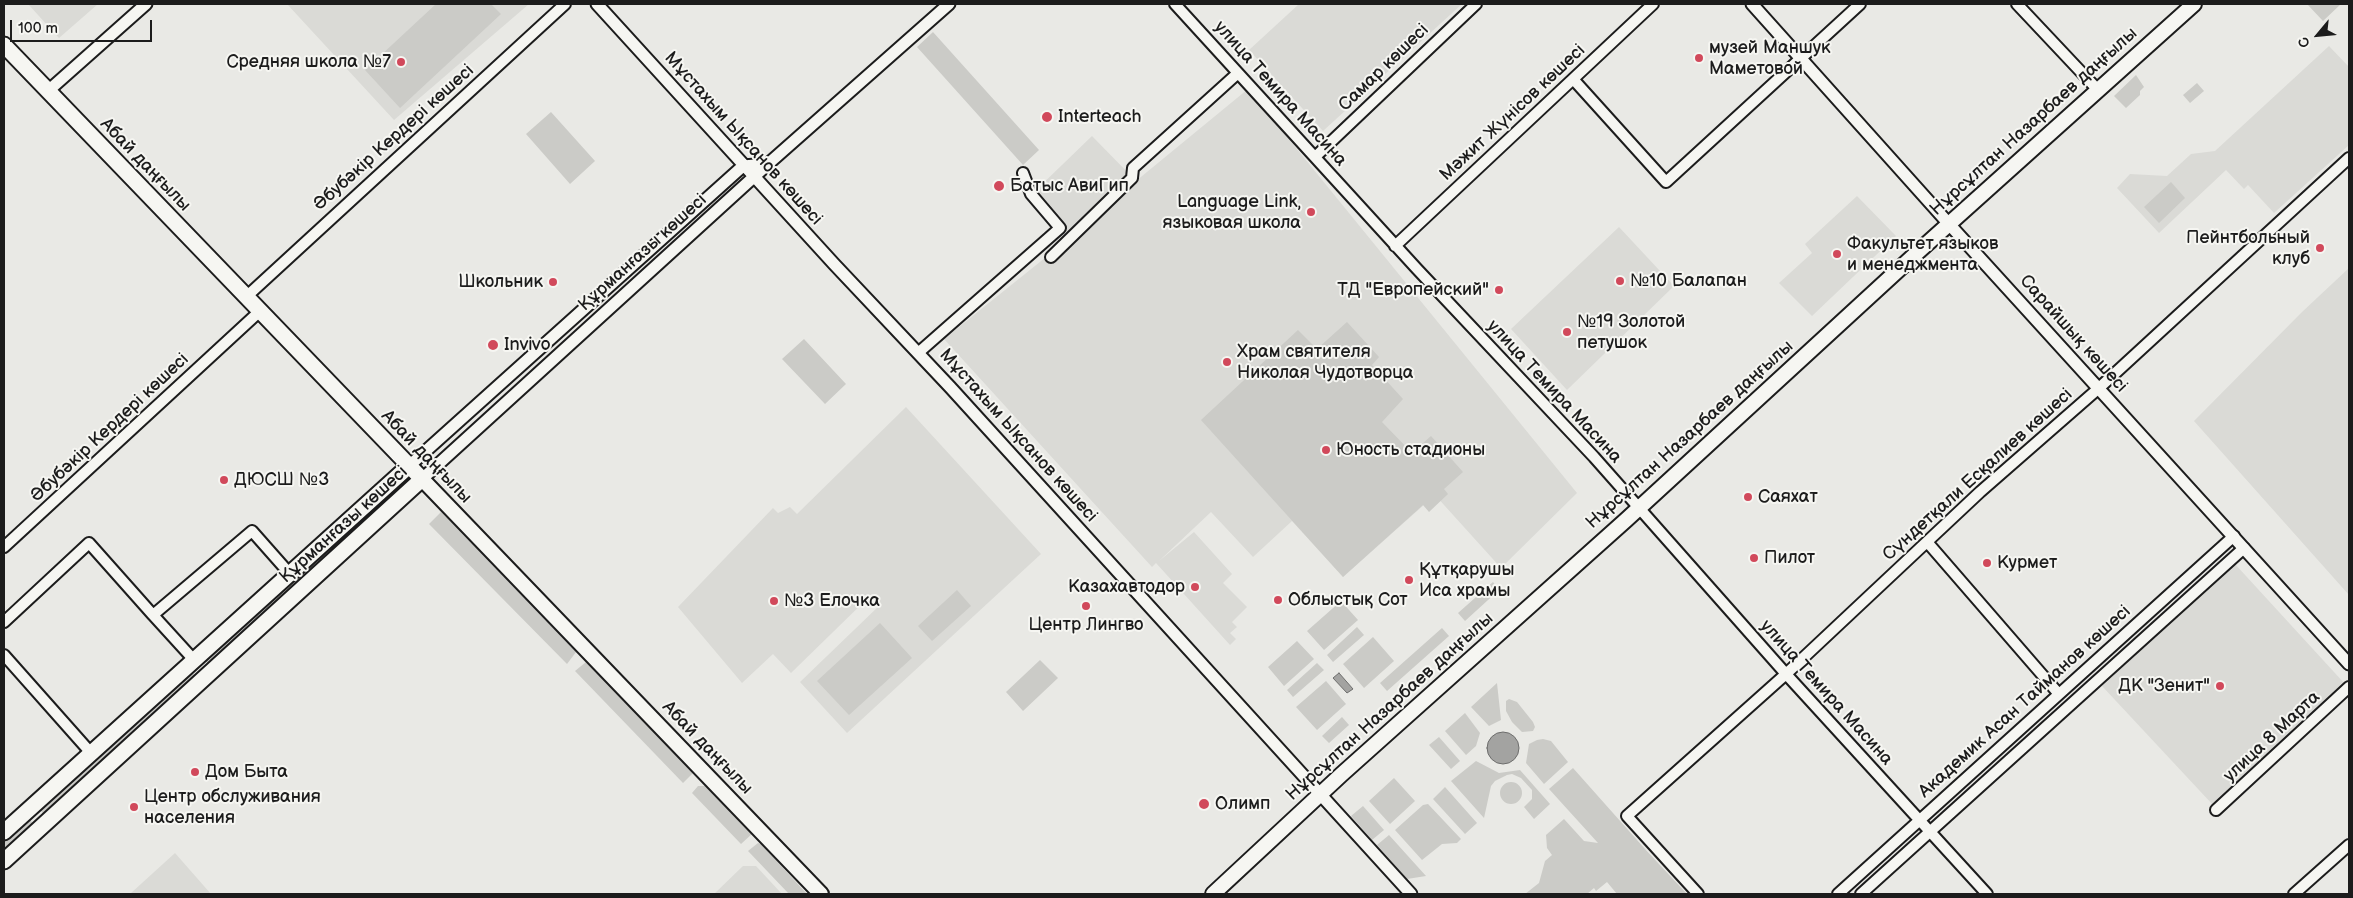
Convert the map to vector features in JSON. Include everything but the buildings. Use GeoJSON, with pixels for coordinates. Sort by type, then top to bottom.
{"type":"FeatureCollection","features":[{"type":"Feature","properties":{"kind":"main road","name":"Нұрсұлтан Назарбаев даңғылы"},"geometry":{"type":"LineString","coordinates":[[1212,894],[1949,224],[2194,4]]}},
{"type":"Feature","properties":{"kind":"main road","name":"Абай даңғылы"},"geometry":{"type":"LineString","coordinates":[[4,46],[821,894]]}},
{"type":"Feature","properties":{"kind":"main road","name":"Құрманғазы көшесі"},"geometry":{"type":"LineString","coordinates":[[4,832],[409,466]]}},
{"type":"Feature","properties":{"kind":"main road","name":"Құрманғазы көшесі"},"geometry":{"type":"LineString","coordinates":[[4,861],[422,480]]}},
{"type":"Feature","properties":{"kind":"main road"},"geometry":{"type":"LineString","coordinates":[[194,660],[208,676]]}},
{"type":"Feature","properties":{"kind":"main road"},"geometry":{"type":"LineString","coordinates":[[30,808],[44,825]]}},
{"type":"Feature","properties":{"kind":"street"},"geometry":{"type":"LineString","coordinates":[[48,91],[146,4]]}},
{"type":"Feature","properties":{"kind":"street","name":"Әбубәкір Кердері көшесі"},"geometry":{"type":"LineString","coordinates":[[246,296],[565,4]]}},
{"type":"Feature","properties":{"kind":"street","name":"Мұстахым Ықсанов көшесі"},"geometry":{"type":"LineString","coordinates":[[597,4],[743,166],[918,353],[1411,894]]}},
{"type":"Feature","properties":{"kind":"street","name":"Құрманғазы көшесі"},"geometry":{"type":"LineString","coordinates":[[422,480],[755,178],[768,164],[949,4]]}},
{"type":"Feature","properties":{"kind":"street","name":"улица Темира Масина"},"geometry":{"type":"LineString","coordinates":[[1175,4],[1396,246],[1588,451],[1786,674],[1987,894]]}},
{"type":"Feature","properties":{"kind":"street","name":"Самар көшесі"},"geometry":{"type":"LineString","coordinates":[[1315,157],[1476,4]]}},
{"type":"Feature","properties":{"kind":"street","name":"Мәжит Жүнісов көшесі"},"geometry":{"type":"LineString","coordinates":[[1396,246],[1653,4]]}},
{"type":"Feature","properties":{"kind":"street","name":"Сарайшық көшесі"},"geometry":{"type":"LineString","coordinates":[[1752,4],[2349,664]]}},
{"type":"Feature","properties":{"kind":"street"},"geometry":{"type":"LineString","coordinates":[[1573,79],[1666,182],[1860,4]]}},
{"type":"Feature","properties":{"kind":"street"},"geometry":{"type":"LineString","coordinates":[[2018,4],[2098,90]]}},
{"type":"Feature","properties":{"kind":"street"},"geometry":{"type":"LineString","coordinates":[[1051,257],[1132,178],[1133,168],[1238,73]]}},
{"type":"Feature","properties":{"kind":"street","name":"Сүндетқали Есқалиев көшесі"},"geometry":{"type":"LineString","coordinates":[[1698,894],[1627,816],[1786,674],[1868,596],[1928,543],[1980,492],[2099,388],[2349,158]]}},
{"type":"Feature","properties":{"kind":"street"},"geometry":{"type":"LineString","coordinates":[[409,466],[743,166],[768,164]]}},
{"type":"Feature","properties":{"kind":"street"},"geometry":{"type":"LineString","coordinates":[[918,353],[1060,228],[1031,194],[1024,173]]}},
{"type":"Feature","properties":{"kind":"street","name":"Әбубәкір Кердері көшесі"},"geometry":{"type":"LineString","coordinates":[[4,547],[260,311]]}},
{"type":"Feature","properties":{"kind":"street"},"geometry":{"type":"LineString","coordinates":[[154,615],[252,531],[290,574]]}},
{"type":"Feature","properties":{"kind":"street","name":"Академик Асан Тайманов көшесі"},"geometry":{"type":"LineString","coordinates":[[1838,894],[2058,693],[2234,536]]}},
{"type":"Feature","properties":{"kind":"street"},"geometry":{"type":"LineString","coordinates":[[4,622],[89,543],[194,660]]}},
{"type":"Feature","properties":{"kind":"street"},"geometry":{"type":"LineString","coordinates":[[1928,543],[2058,693]]}},
{"type":"Feature","properties":{"kind":"street","name":"Академик Асан Тайманов көшесі"},"geometry":{"type":"LineString","coordinates":[[1860,894],[2244,548]]}},
{"type":"Feature","properties":{"kind":"street"},"geometry":{"type":"LineString","coordinates":[[4,655],[91,753]]}},
{"type":"Feature","properties":{"kind":"street","name":"улица 8 Марта"},"geometry":{"type":"LineString","coordinates":[[2216,810],[2349,688]]}},
{"type":"Feature","properties":{"kind":"street"},"geometry":{"type":"LineString","coordinates":[[2294,894],[2349,845]]}},
{"type":"Feature","properties":{"kind":"shaded area"},"geometry":{"type":"Polygon","coordinates":[[[28,4],[98,4],[59,38],[28,4]]]}},
{"type":"Feature","properties":{"kind":"shaded area","name":"Средняя школа №7"},"geometry":{"type":"Polygon","coordinates":[[[287,4],[529,4],[394,120],[287,4]]]}},
{"type":"Feature","properties":{"kind":"shaded area"},"geometry":{"type":"Polygon","coordinates":[[[436,4],[491,4],[501,14],[400,108],[365,70],[436,4]]]}},
{"type":"Feature","properties":{"kind":"shaded area"},"geometry":{"type":"Polygon","coordinates":[[[1299,4],[1462,4],[1323,131],[1249,50],[1299,4]]]}},
{"type":"Feature","properties":{"kind":"shaded area"},"geometry":{"type":"Polygon","coordinates":[[[2307,4],[2341,4],[2323,21],[2307,4]]]}},
{"type":"Feature","properties":{"kind":"shaded area"},"geometry":{"type":"Polygon","coordinates":[[[933,32],[1039,150],[1023,165],[917,47],[933,32]]]}},
{"type":"Feature","properties":{"kind":"shaded area"},"geometry":{"type":"Polygon","coordinates":[[[2329,46],[2349,67],[2349,145],[2274,213],[2248,185],[2244,189],[2226,170],[2159,233],[2117,188],[2130,174],[2167,176],[2191,154],[2215,151],[2329,46]]]}},
{"type":"Feature","properties":{"kind":"shaded area"},"geometry":{"type":"Polygon","coordinates":[[[2136,75],[2144,87],[2140,91],[2140,95],[2126,108],[2114,96],[2136,75]]]}},
{"type":"Feature","properties":{"kind":"shaded area"},"geometry":{"type":"Polygon","coordinates":[[[2197,83],[2204,91],[2190,103],[2183,95],[2197,83]]]}},
{"type":"Feature","properties":{"kind":"shaded area"},"geometry":{"type":"Polygon","coordinates":[[[1248,89],[1577,493],[1501,568],[1435,495],[1343,577],[1292,521],[1253,557],[1211,512],[1159,561],[1194,532],[1232,574],[1223,583],[1247,607],[1232,622],[1237,627],[1230,633],[1236,639],[1230,645],[1156,563],[1152,567],[944,339],[1071,237],[1033,193],[1092,136],[1136,181],[1248,89]]]}},
{"type":"Feature","properties":{"kind":"shaded area"},"geometry":{"type":"Polygon","coordinates":[[[551,112],[595,161],[570,184],[526,134],[551,112]]]}},
{"type":"Feature","properties":{"kind":"shaded area"},"geometry":{"type":"Polygon","coordinates":[[[2171,182],[2185,198],[2159,223],[2144,207],[2171,182]]]}},
{"type":"Feature","properties":{"kind":"shaded area"},"geometry":{"type":"Polygon","coordinates":[[[1857,196],[1896,236],[1812,316],[1779,283],[1812,253],[1805,244],[1857,196]]]}},
{"type":"Feature","properties":{"kind":"shaded area"},"geometry":{"type":"Polygon","coordinates":[[[1619,227],[1674,286],[1567,390],[1511,329],[1619,227]]]}},
{"type":"Feature","properties":{"kind":"shaded area"},"geometry":{"type":"Polygon","coordinates":[[[2349,268],[2349,595],[2194,421],[2302,312],[2349,268]]]}},
{"type":"Feature","properties":{"kind":"shaded area"},"geometry":{"type":"Polygon","coordinates":[[[1347,322],[1379,357],[1372,365],[1403,399],[1382,422],[1412,453],[1431,436],[1463,472],[1444,489],[1448,494],[1429,512],[1423,505],[1343,577],[1201,420],[1298,330],[1317,349],[1347,322]]]}},
{"type":"Feature","properties":{"kind":"shaded area"},"geometry":{"type":"Polygon","coordinates":[[[804,339],[846,384],[825,404],[782,359],[804,339]]]}},
{"type":"Feature","properties":{"kind":"shaded area"},"geometry":{"type":"Polygon","coordinates":[[[906,407],[1041,554],[847,733],[800,682],[881,604],[872,594],[791,673],[773,654],[742,683],[678,607],[773,508],[778,513],[790,507],[797,514],[906,407]]]}},
{"type":"Feature","properties":{"kind":"shaded area"},"geometry":{"type":"Polygon","coordinates":[[[379,501],[383,506],[209,665],[204,659],[379,501]]]}},
{"type":"Feature","properties":{"kind":"shaded area"},"geometry":{"type":"Polygon","coordinates":[[[441,512],[576,652],[567,664],[429,524],[441,512]]]}},
{"type":"Feature","properties":{"kind":"shaded area"},"geometry":{"type":"Polygon","coordinates":[[[2235,564],[2345,684],[2213,805],[2102,686],[2235,564]]]}},
{"type":"Feature","properties":{"kind":"shaded area"},"geometry":{"type":"Polygon","coordinates":[[[1493,582],[1499,590],[1465,621],[1458,613],[1493,582]]]}},
{"type":"Feature","properties":{"kind":"shaded area"},"geometry":{"type":"Polygon","coordinates":[[[957,590],[971,606],[932,641],[918,626],[957,590]]]}},
{"type":"Feature","properties":{"kind":"shaded area"},"geometry":{"type":"Polygon","coordinates":[[[1341,601],[1358,620],[1324,650],[1307,631],[1341,601]]]}},
{"type":"Feature","properties":{"kind":"shaded area"},"geometry":{"type":"Polygon","coordinates":[[[880,623],[912,658],[849,715],[817,681],[880,623]]]}},
{"type":"Feature","properties":{"kind":"shaded area"},"geometry":{"type":"Polygon","coordinates":[[[1357,627],[1364,635],[1333,662],[1327,655],[1357,627]]]}},
{"type":"Feature","properties":{"kind":"shaded area"},"geometry":{"type":"Polygon","coordinates":[[[1442,628],[1449,636],[1387,691],[1380,683],[1442,628]]]}},
{"type":"Feature","properties":{"kind":"shaded area"},"geometry":{"type":"Polygon","coordinates":[[[1373,637],[1394,661],[1364,688],[1343,664],[1373,637]]]}},
{"type":"Feature","properties":{"kind":"shaded area"},"geometry":{"type":"Polygon","coordinates":[[[1297,641],[1314,659],[1284,686],[1268,667],[1297,641]]]}},
{"type":"Feature","properties":{"kind":"shaded area"},"geometry":{"type":"Polygon","coordinates":[[[1040,660],[1058,678],[1023,711],[1006,692],[1040,660]]]}},
{"type":"Feature","properties":{"kind":"shaded area"},"geometry":{"type":"Polygon","coordinates":[[[586,662],[695,771],[683,783],[575,671],[586,662]]]}},
{"type":"Feature","properties":{"kind":"shaded area"},"geometry":{"type":"Polygon","coordinates":[[[1317,663],[1324,670],[1293,697],[1287,690],[1317,663]]]}},
{"type":"Feature","properties":{"kind":"shaded area"},"geometry":{"type":"Polygon","coordinates":[[[191,671],[196,677],[44,815],[39,808],[191,671]]]}},
{"type":"Feature","properties":{"kind":"shaded area"},"geometry":{"type":"Polygon","coordinates":[[[1339,673],[1353,689],[1347,693],[1333,678],[1339,673]]]}},
{"type":"Feature","properties":{"kind":"shaded area"},"geometry":{"type":"Polygon","coordinates":[[[1326,681],[1346,704],[1317,730],[1296,707],[1326,681]]]}},
{"type":"Feature","properties":{"kind":"shaded area"},"geometry":{"type":"Polygon","coordinates":[[[1497,683],[1501,720],[1489,726],[1471,707],[1497,683]]]}},
{"type":"Feature","properties":{"kind":"shaded area"},"geometry":{"type":"Polygon","coordinates":[[[1509,699],[1517,702],[1533,722],[1535,727],[1533,731],[1522,732],[1512,722],[1506,711],[1506,701],[1509,699]]]}},
{"type":"Feature","properties":{"kind":"shaded area"},"geometry":{"type":"Polygon","coordinates":[[[1465,713],[1480,733],[1476,746],[1466,755],[1445,731],[1465,713]]]}},
{"type":"Feature","properties":{"kind":"shaded area"},"geometry":{"type":"Polygon","coordinates":[[[1342,717],[1349,725],[1329,743],[1322,736],[1342,717]]]}},
{"type":"Feature","properties":{"kind":"shaded area"},"geometry":{"type":"Polygon","coordinates":[[[1503,732],[1515,736],[1519,748],[1515,760],[1503,764],[1491,760],[1487,748],[1491,736],[1503,732]]]}},
{"type":"Feature","properties":{"kind":"shaded area"},"geometry":{"type":"Polygon","coordinates":[[[1439,737],[1460,761],[1451,769],[1429,745],[1439,737]]]}},
{"type":"Feature","properties":{"kind":"shaded area"},"geometry":{"type":"Polygon","coordinates":[[[1543,739],[1551,741],[1568,762],[1544,784],[1526,763],[1529,744],[1543,739]]]}},
{"type":"Feature","properties":{"kind":"shaded area"},"geometry":{"type":"Polygon","coordinates":[[[1476,761],[1499,773],[1520,770],[1550,804],[1534,819],[1524,807],[1532,799],[1532,790],[1521,778],[1512,774],[1507,775],[1495,781],[1491,786],[1484,818],[1451,781],[1476,761]]]}},
{"type":"Feature","properties":{"kind":"shaded area"},"geometry":{"type":"Polygon","coordinates":[[[1573,768],[1687,894],[1617,894],[1607,882],[1596,891],[1594,888],[1587,894],[1525,894],[1539,883],[1545,861],[1552,855],[1547,848],[1546,835],[1564,819],[1584,841],[1598,843],[1549,789],[1573,768]]]}},
{"type":"Feature","properties":{"kind":"shaded area"},"geometry":{"type":"Polygon","coordinates":[[[1394,778],[1415,801],[1390,824],[1369,801],[1394,778]]]}},
{"type":"Feature","properties":{"kind":"shaded area"},"geometry":{"type":"Polygon","coordinates":[[[1511,782],[1519,785],[1522,793],[1519,801],[1511,804],[1503,801],[1500,793],[1503,785],[1511,782]]]}},
{"type":"Feature","properties":{"kind":"shaded area"},"geometry":{"type":"Polygon","coordinates":[[[698,786],[705,786],[753,833],[741,844],[692,793],[698,786]]]}},
{"type":"Feature","properties":{"kind":"shaded area"},"geometry":{"type":"Polygon","coordinates":[[[1445,787],[1477,823],[1465,834],[1433,799],[1445,787]]]}},
{"type":"Feature","properties":{"kind":"shaded area"},"geometry":{"type":"Polygon","coordinates":[[[1428,804],[1461,839],[1457,843],[1442,844],[1422,860],[1395,830],[1423,805],[1428,804]]]}},
{"type":"Feature","properties":{"kind":"shaded area"},"geometry":{"type":"Polygon","coordinates":[[[1363,806],[1384,830],[1372,840],[1351,816],[1363,806]]]}},
{"type":"Feature","properties":{"kind":"shaded area"},"geometry":{"type":"Polygon","coordinates":[[[28,818],[35,825],[4,854],[4,841],[28,818]]]}},
{"type":"Feature","properties":{"kind":"shaded area"},"geometry":{"type":"Polygon","coordinates":[[[1389,835],[1426,876],[1407,879],[1377,845],[1389,835]]]}},
{"type":"Feature","properties":{"kind":"shaded area"},"geometry":{"type":"Polygon","coordinates":[[[758,843],[807,894],[789,894],[748,851],[758,843]]]}},
{"type":"Feature","properties":{"kind":"shaded area"},"geometry":{"type":"Polygon","coordinates":[[[175,853],[211,894],[131,893],[175,853]]]}},
{"type":"Feature","properties":{"kind":"shaded area"},"geometry":{"type":"Polygon","coordinates":[[[743,866],[756,866],[782,894],[714,894],[743,866]]]}},
{"type":"Feature","properties":{"kind":"place","name":"музей Маншук Маметовой"},"geometry":{"type":"Point","coordinates":[1699,58]}},
{"type":"Feature","properties":{"kind":"place","name":"Средняя школа №7"},"geometry":{"type":"Point","coordinates":[401,62]}},
{"type":"Feature","properties":{"kind":"place","name":"Interteach"},"geometry":{"type":"Point","coordinates":[1047,117]}},
{"type":"Feature","properties":{"kind":"place","name":"Батыс АвиГип"},"geometry":{"type":"Point","coordinates":[999,186]}},
{"type":"Feature","properties":{"kind":"place","name":"Language Link, языковая школа"},"geometry":{"type":"Point","coordinates":[1311,212]}},
{"type":"Feature","properties":{"kind":"place","name":"Пейнтбольный клуб"},"geometry":{"type":"Point","coordinates":[2320,248]}},
{"type":"Feature","properties":{"kind":"place","name":"Факультет языков и менеджмента"},"geometry":{"type":"Point","coordinates":[1837,254]}},
{"type":"Feature","properties":{"kind":"place","name":"№10 Балапан"},"geometry":{"type":"Point","coordinates":[1620,281]}},
{"type":"Feature","properties":{"kind":"place","name":"Школьник"},"geometry":{"type":"Point","coordinates":[553,282]}},
{"type":"Feature","properties":{"kind":"place","name":"ТД \"Европейский\""},"geometry":{"type":"Point","coordinates":[1499,290]}},
{"type":"Feature","properties":{"kind":"place","name":"№19 Золотой петушок"},"geometry":{"type":"Point","coordinates":[1567,332]}},
{"type":"Feature","properties":{"kind":"place","name":"Invivo"},"geometry":{"type":"Point","coordinates":[493,345]}},
{"type":"Feature","properties":{"kind":"place","name":"Храм святителя Николая Чудотворца"},"geometry":{"type":"Point","coordinates":[1227,362]}},
{"type":"Feature","properties":{"kind":"place","name":"Юность стадионы"},"geometry":{"type":"Point","coordinates":[1326,450]}},
{"type":"Feature","properties":{"kind":"place","name":"ДЮСШ №3"},"geometry":{"type":"Point","coordinates":[224,480]}},
{"type":"Feature","properties":{"kind":"place","name":"Саяхат"},"geometry":{"type":"Point","coordinates":[1748,497]}},
{"type":"Feature","properties":{"kind":"place","name":"Пилот"},"geometry":{"type":"Point","coordinates":[1754,558]}},
{"type":"Feature","properties":{"kind":"place","name":"Курмет"},"geometry":{"type":"Point","coordinates":[1987,563]}},
{"type":"Feature","properties":{"kind":"place","name":"Құтқарушы Иса храмы"},"geometry":{"type":"Point","coordinates":[1409,580]}},
{"type":"Feature","properties":{"kind":"place","name":"Казахавтодор"},"geometry":{"type":"Point","coordinates":[1195,587]}},
{"type":"Feature","properties":{"kind":"place","name":"Облыстық Сот"},"geometry":{"type":"Point","coordinates":[1278,600]}},
{"type":"Feature","properties":{"kind":"place","name":"№3 Елочка"},"geometry":{"type":"Point","coordinates":[774,601]}},
{"type":"Feature","properties":{"kind":"place","name":"Центр Лингво"},"geometry":{"type":"Point","coordinates":[1086,606]}},
{"type":"Feature","properties":{"kind":"place","name":"ДК \"Зенит\""},"geometry":{"type":"Point","coordinates":[2220,686]}},
{"type":"Feature","properties":{"kind":"place","name":"Дом Быта"},"geometry":{"type":"Point","coordinates":[195,772]}},
{"type":"Feature","properties":{"kind":"place","name":"Олимп"},"geometry":{"type":"Point","coordinates":[1204,804]}},
{"type":"Feature","properties":{"kind":"place","name":"Центр обслуживания наcеления"},"geometry":{"type":"Point","coordinates":[134,807]}}]}
